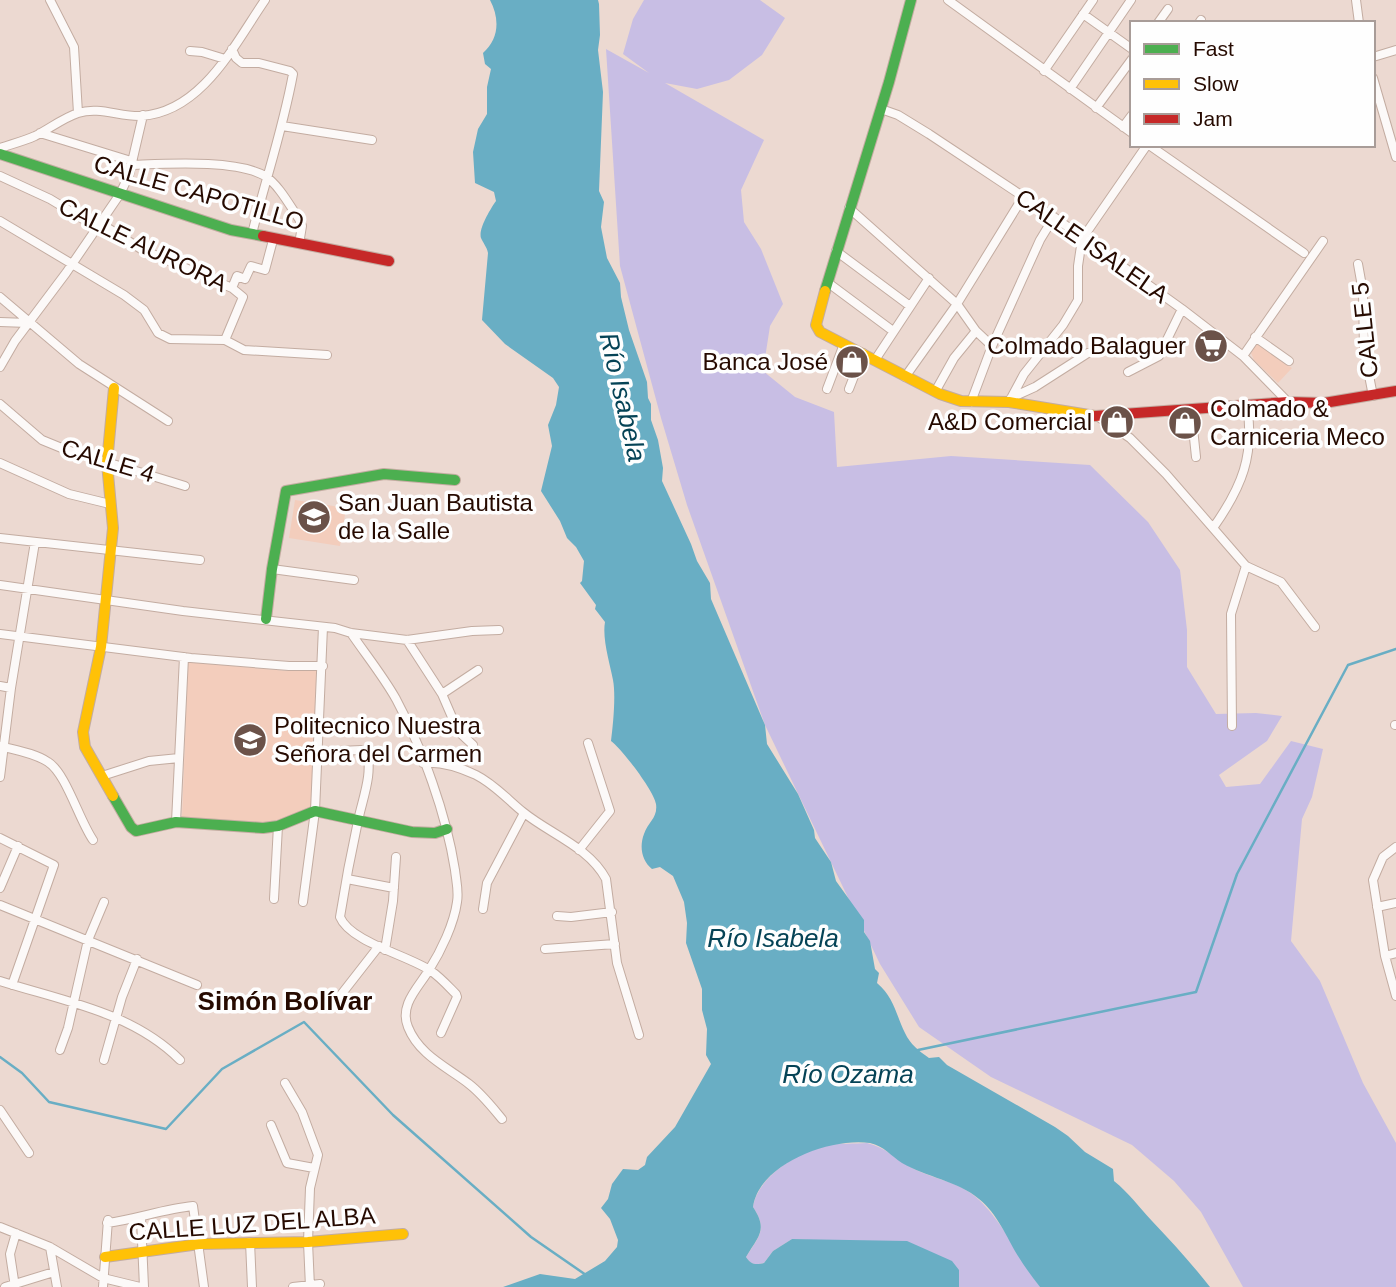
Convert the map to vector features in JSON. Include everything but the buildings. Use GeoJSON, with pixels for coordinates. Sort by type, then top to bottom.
{"type":"FeatureCollection","features":[{"type":"Feature","properties":{"kind":"street"},"geometry":{"type":"LineString","coordinates":[[50,0],[74,47],[78,113]]}},
{"type":"Feature","properties":{"kind":"street"},"geometry":{"type":"LineString","coordinates":[[0,148],[40,134],[78,113],[103,111],[143,116],[183,103],[225,59],[265,0]]}},
{"type":"Feature","properties":{"kind":"street"},"geometry":{"type":"LineString","coordinates":[[911,0],[901,43],[827,282],[816,325],[820,332],[935,392],[961,401],[1010,400],[1097,416],[1288,402],[1324,403],[1396,391]]}},
{"type":"Feature","properties":{"kind":"street"},"geometry":{"type":"LineString","coordinates":[[948,0],[1130,132]]}},
{"type":"Feature","properties":{"kind":"street"},"geometry":{"type":"LineString","coordinates":[[1044,72],[1093,0]]}},
{"type":"Feature","properties":{"kind":"street"},"geometry":{"type":"LineString","coordinates":[[1070,89],[1131,0]]}},
{"type":"Feature","properties":{"kind":"street"},"geometry":{"type":"LineString","coordinates":[[1356,0],[1359,21]]}},
{"type":"Feature","properties":{"kind":"street"},"geometry":{"type":"LineString","coordinates":[[1159,21],[1168,9]]}},
{"type":"Feature","properties":{"kind":"street"},"geometry":{"type":"LineString","coordinates":[[1083,14],[1130,48]]}},
{"type":"Feature","properties":{"kind":"street"},"geometry":{"type":"LineString","coordinates":[[232,49],[242,63],[259,63],[292,72],[282,125],[252,234]]}},
{"type":"Feature","properties":{"kind":"street"},"geometry":{"type":"LineString","coordinates":[[1375,56],[1396,50]]}},
{"type":"Feature","properties":{"kind":"street"},"geometry":{"type":"LineString","coordinates":[[190,51],[225,59]]}},
{"type":"Feature","properties":{"kind":"street"},"geometry":{"type":"LineString","coordinates":[[1096,108],[1130,62]]}},
{"type":"Feature","properties":{"kind":"street"},"geometry":{"type":"LineString","coordinates":[[1375,85],[1396,157]]}},
{"type":"Feature","properties":{"kind":"street","name":"CALLE ISALELA"},"geometry":{"type":"LineString","coordinates":[[881,109],[898,115],[929,134],[1054,217],[1182,309],[1243,356],[1288,402]]}},
{"type":"Feature","properties":{"kind":"street"},"geometry":{"type":"LineString","coordinates":[[0,366],[120,194],[129,175],[143,116]]}},
{"type":"Feature","properties":{"kind":"street"},"geometry":{"type":"LineString","coordinates":[[1123,127],[1130,118]]}},
{"type":"Feature","properties":{"kind":"street"},"geometry":{"type":"LineString","coordinates":[[282,125],[372,140]]}},
{"type":"Feature","properties":{"kind":"street"},"geometry":{"type":"LineString","coordinates":[[40,134],[131,163],[200,163],[246,170],[266,177],[299,219],[302,226],[299,244]]}},
{"type":"Feature","properties":{"kind":"street"},"geometry":{"type":"LineString","coordinates":[[1010,400],[1024,374],[1063,325],[1078,300],[1078,266],[1083,239],[1147,147]]}},
{"type":"Feature","properties":{"kind":"street"},"geometry":{"type":"LineString","coordinates":[[1151,147],[1304,253]]}},
{"type":"Feature","properties":{"kind":"street","name":"CALLE CAPOTILLO"},"geometry":{"type":"LineString","coordinates":[[0,154],[232,230],[389,261]]}},
{"type":"Feature","properties":{"kind":"street","name":"CALLE AURORA"},"geometry":{"type":"LineString","coordinates":[[0,176],[51,199],[98,228],[108,228],[141,249],[232,288],[243,297],[225,340]]}},
{"type":"Feature","properties":{"kind":"street"},"geometry":{"type":"LineString","coordinates":[[905,376],[957,304],[1023,197]]}},
{"type":"Feature","properties":{"kind":"street"},"geometry":{"type":"LineString","coordinates":[[849,208],[957,304],[976,331],[992,346]]}},
{"type":"Feature","properties":{"kind":"street"},"geometry":{"type":"LineString","coordinates":[[971,402],[992,346],[1040,240],[1054,217]]}},
{"type":"Feature","properties":{"kind":"street"},"geometry":{"type":"LineString","coordinates":[[0,221],[137,304],[159,333],[170,339],[225,340],[244,350],[327,355]]}},
{"type":"Feature","properties":{"kind":"street"},"geometry":{"type":"LineString","coordinates":[[232,288],[237,276],[245,279],[251,267],[265,270],[273,240]]}},
{"type":"Feature","properties":{"kind":"street"},"geometry":{"type":"LineString","coordinates":[[1243,356],[1323,241]]}},
{"type":"Feature","properties":{"kind":"street"},"geometry":{"type":"LineString","coordinates":[[836,251],[910,306]]}},
{"type":"Feature","properties":{"kind":"street","name":"CALLE 5"},"geometry":{"type":"LineString","coordinates":[[1358,264],[1363,292],[1364,351],[1373,396]]}},
{"type":"Feature","properties":{"kind":"street"},"geometry":{"type":"LineString","coordinates":[[875,360],[929,278]]}},
{"type":"Feature","properties":{"kind":"street"},"geometry":{"type":"LineString","coordinates":[[827,282],[893,331]]}},
{"type":"Feature","properties":{"kind":"street"},"geometry":{"type":"LineString","coordinates":[[0,297],[28,323],[114,388],[168,421]]}},
{"type":"Feature","properties":{"kind":"street"},"geometry":{"type":"LineString","coordinates":[[1128,372],[1159,356],[1182,309]]}},
{"type":"Feature","properties":{"kind":"street"},"geometry":{"type":"LineString","coordinates":[[0,322],[28,323]]}},
{"type":"Feature","properties":{"kind":"street"},"geometry":{"type":"LineString","coordinates":[[935,392],[954,358],[976,331]]}},
{"type":"Feature","properties":{"kind":"street"},"geometry":{"type":"LineString","coordinates":[[1255,337],[1289,361]]}},
{"type":"Feature","properties":{"kind":"street"},"geometry":{"type":"LineString","coordinates":[[827,389],[844,344]]}},
{"type":"Feature","properties":{"kind":"street"},"geometry":{"type":"LineString","coordinates":[[849,389],[863,353]]}},
{"type":"Feature","properties":{"kind":"street"},"geometry":{"type":"LineString","coordinates":[[1010,400],[1088,353]]}},
{"type":"Feature","properties":{"kind":"street"},"geometry":{"type":"LineString","coordinates":[[114,388],[107,463],[113,528],[100,647],[83,732],[85,747],[134,830],[176,822],[263,828],[278,826],[315,811],[412,832],[435,833],[447,829]]}},
{"type":"Feature","properties":{"kind":"street","name":"CALLE 4"},"geometry":{"type":"LineString","coordinates":[[0,404],[42,440],[185,486]]}},
{"type":"Feature","properties":{"kind":"street"},"geometry":{"type":"LineString","coordinates":[[1213,528],[1230,504],[1244,474],[1251,446],[1247,405]]}},
{"type":"Feature","properties":{"kind":"street"},"geometry":{"type":"LineString","coordinates":[[1191,409],[1196,457]]}},
{"type":"Feature","properties":{"kind":"street"},"geometry":{"type":"LineString","coordinates":[[1097,416],[1130,438],[1246,566],[1281,582],[1302,606],[1315,628]]}},
{"type":"Feature","properties":{"kind":"street"},"geometry":{"type":"LineString","coordinates":[[0,463],[69,494],[110,505]]}},
{"type":"Feature","properties":{"kind":"street"},"geometry":{"type":"LineString","coordinates":[[266,619],[286,491],[384,474],[455,480]]}},
{"type":"Feature","properties":{"kind":"street"},"geometry":{"type":"LineString","coordinates":[[0,538],[200,560]]}},
{"type":"Feature","properties":{"kind":"street"},"geometry":{"type":"LineString","coordinates":[[0,777],[2,747],[35,542]]}},
{"type":"Feature","properties":{"kind":"street"},"geometry":{"type":"LineString","coordinates":[[1231,726],[1231,614],[1246,566]]}},
{"type":"Feature","properties":{"kind":"street"},"geometry":{"type":"LineString","coordinates":[[272,569],[354,580]]}},
{"type":"Feature","properties":{"kind":"street"},"geometry":{"type":"LineString","coordinates":[[0,585],[407,640],[472,631],[499,631]]}},
{"type":"Feature","properties":{"kind":"street"},"geometry":{"type":"LineString","coordinates":[[303,902],[315,811],[323,627]]}},
{"type":"Feature","properties":{"kind":"street"},"geometry":{"type":"LineString","coordinates":[[351,633],[395,699],[424,763],[447,829],[458,895],[455,911],[430,970],[414,992],[405,1011],[408,1027],[420,1048],[478,1092],[502,1119]]}},
{"type":"Feature","properties":{"kind":"street"},"geometry":{"type":"LineString","coordinates":[[0,634],[184,657],[289,666],[323,666]]}},
{"type":"Feature","properties":{"kind":"street"},"geometry":{"type":"LineString","coordinates":[[407,640],[442,694],[458,730],[473,745]]}},
{"type":"Feature","properties":{"kind":"street"},"geometry":{"type":"LineString","coordinates":[[176,822],[184,657]]}},
{"type":"Feature","properties":{"kind":"street"},"geometry":{"type":"LineString","coordinates":[[442,694],[478,670]]}},
{"type":"Feature","properties":{"kind":"street"},"geometry":{"type":"LineString","coordinates":[[0,686],[11,688]]}},
{"type":"Feature","properties":{"kind":"street"},"geometry":{"type":"LineString","coordinates":[[579,850],[610,811],[588,743]]}},
{"type":"Feature","properties":{"kind":"street"},"geometry":{"type":"LineString","coordinates":[[2,747],[42,759],[55,767],[93,840]]}},
{"type":"Feature","properties":{"kind":"street"},"geometry":{"type":"LineString","coordinates":[[318,752],[361,750],[366,751],[368,756],[366,785],[341,917],[345,926],[382,948],[430,970],[457,995],[441,1033]]}},
{"type":"Feature","properties":{"kind":"street"},"geometry":{"type":"LineString","coordinates":[[102,776],[149,761],[179,758]]}},
{"type":"Feature","properties":{"kind":"street"},"geometry":{"type":"LineString","coordinates":[[424,763],[445,764],[478,776],[601,869],[606,879],[612,912],[617,963],[639,1035]]}},
{"type":"Feature","properties":{"kind":"street"},"geometry":{"type":"LineString","coordinates":[[483,909],[487,883],[524,813]]}},
{"type":"Feature","properties":{"kind":"street"},"geometry":{"type":"LineString","coordinates":[[274,899],[278,826]]}},
{"type":"Feature","properties":{"kind":"street"},"geometry":{"type":"LineString","coordinates":[[0,838],[54,865],[12,985]]}},
{"type":"Feature","properties":{"kind":"street"},"geometry":{"type":"LineString","coordinates":[[0,888],[18,846]]}},
{"type":"Feature","properties":{"kind":"street"},"geometry":{"type":"LineString","coordinates":[[1396,847],[1383,857],[1374,874],[1385,956],[1396,996]]}},
{"type":"Feature","properties":{"kind":"street"},"geometry":{"type":"LineString","coordinates":[[340,996],[382,948],[394,888],[396,857]]}},
{"type":"Feature","properties":{"kind":"street"},"geometry":{"type":"LineString","coordinates":[[347,879],[394,888]]}},
{"type":"Feature","properties":{"kind":"street"},"geometry":{"type":"LineString","coordinates":[[60,1050],[88,940],[104,902]]}},
{"type":"Feature","properties":{"kind":"street"},"geometry":{"type":"LineString","coordinates":[[1377,907],[1396,903]]}},
{"type":"Feature","properties":{"kind":"street"},"geometry":{"type":"LineString","coordinates":[[0,905],[197,985]]}},
{"type":"Feature","properties":{"kind":"street"},"geometry":{"type":"LineString","coordinates":[[557,916],[571,918],[612,912]]}},
{"type":"Feature","properties":{"kind":"street"},"geometry":{"type":"LineString","coordinates":[[545,949],[615,944]]}},
{"type":"Feature","properties":{"kind":"street"},"geometry":{"type":"LineString","coordinates":[[1385,956],[1396,953]]}},
{"type":"Feature","properties":{"kind":"street"},"geometry":{"type":"LineString","coordinates":[[104,1060],[136,959]]}},
{"type":"Feature","properties":{"kind":"street"},"geometry":{"type":"LineString","coordinates":[[0,981],[132,1024],[165,1045],[180,1060]]}},
{"type":"Feature","properties":{"kind":"street"},"geometry":{"type":"LineString","coordinates":[[285,1083],[302,1112],[318,1158],[310,1188],[310,1286]]}},
{"type":"Feature","properties":{"kind":"street"},"geometry":{"type":"LineString","coordinates":[[0,1111],[29,1153]]}},
{"type":"Feature","properties":{"kind":"street"},"geometry":{"type":"LineString","coordinates":[[271,1125],[287,1163],[314,1168]]}},
{"type":"Feature","properties":{"kind":"street"},"geometry":{"type":"LineString","coordinates":[[103,1282],[108,1222],[194,1207],[204,1287]]}},
{"type":"Feature","properties":{"kind":"street"},"geometry":{"type":"LineString","coordinates":[[0,1227],[50,1247],[103,1282],[142,1287],[144,1251],[141,1218]]}},
{"type":"Feature","properties":{"kind":"street"},"geometry":{"type":"LineString","coordinates":[[15,1285],[10,1254],[16,1233]]}},
{"type":"Feature","properties":{"kind":"street","name":"CALLE LUZ DEL ALBA"},"geometry":{"type":"LineString","coordinates":[[105,1257],[199,1244],[308,1242],[403,1234]]}},
{"type":"Feature","properties":{"kind":"street"},"geometry":{"type":"LineString","coordinates":[[250,1242],[251,1287]]}},
{"type":"Feature","properties":{"kind":"street"},"geometry":{"type":"LineString","coordinates":[[50,1247],[57,1287]]}},
{"type":"Feature","properties":{"kind":"street"},"geometry":{"type":"LineString","coordinates":[[5,1287],[54,1272]]}},
{"type":"Feature","properties":{"kind":"street"},"geometry":{"type":"LineString","coordinates":[[293,1287],[320,1284]]}},
{"type":"Feature","properties":{"kind":"shaded area"},"geometry":{"type":"Polygon","coordinates":[[[644,0],[760,0],[785,18],[762,55],[729,80],[697,89],[665,83],[764,140],[741,190],[744,222],[761,249],[783,304],[770,326],[763,371],[795,397],[834,412],[837,467],[951,456],[1090,465],[1148,522],[1180,570],[1187,630],[1187,667],[1216,714],[1256,713],[1282,716],[1267,741],[1219,775],[1226,787],[1260,784],[1291,741],[1323,749],[1312,797],[1302,819],[1291,941],[1320,981],[1363,1083],[1396,1143],[1396,1287],[1243,1287],[1201,1212],[1174,1181],[1132,1145],[991,1077],[919,1027],[880,964],[765,725],[687,505],[620,266],[606,49],[649,73],[623,54],[633,19],[644,0]]]}},
{"type":"Feature","properties":{"kind":"shaded area"},"geometry":{"type":"Polygon","coordinates":[[[1257,343],[1292,368],[1278,383],[1254,360],[1251,353],[1257,343]]]}},
{"type":"Feature","properties":{"kind":"shaded area"},"geometry":{"type":"Polygon","coordinates":[[[295,500],[346,508],[340,546],[289,538],[295,500]]]}},
{"type":"Feature","properties":{"kind":"shaded area","name":"Politecnico Nuestra Señora del Carmen"},"geometry":{"type":"Polygon","coordinates":[[[188,662],[318,671],[311,808],[263,823],[182,818],[188,662]]]}},
{"type":"Feature","properties":{"kind":"shaded area"},"geometry":{"type":"Polygon","coordinates":[[[867,1143],[880,1147],[921,1172],[963,1188],[979,1200],[998,1222],[1040,1287],[959,1287],[959,1270],[826,1241],[792,1239],[773,1251],[764,1263],[750,1262],[746,1257],[758,1238],[761,1227],[753,1207],[756,1196],[771,1175],[793,1159],[817,1148],[833,1144],[867,1143]]]}},
{"type":"Feature","properties":{"kind":"water","name":"Río Isabela"},"geometry":{"type":"Polygon","coordinates":[[[490,0],[598,0],[598,50],[603,92],[599,191],[604,202],[601,227],[607,258],[620,283],[629,330],[647,382],[651,420],[663,468],[662,481],[697,561],[710,583],[711,599],[765,725],[767,744],[798,794],[815,838],[831,862],[836,881],[864,920],[864,932],[870,941],[875,969],[879,973],[877,983],[891,1000],[907,1037],[929,1058],[939,1057],[947,1065],[1055,1127],[1085,1152],[1113,1169],[1114,1181],[1210,1287],[1040,1287],[996,1218],[979,1199],[961,1188],[902,1163],[879,1146],[854,1142],[837,1144],[800,1156],[768,1178],[758,1191],[753,1207],[761,1227],[758,1238],[746,1257],[748,1260],[754,1264],[764,1263],[773,1251],[792,1239],[907,1241],[952,1261],[959,1270],[959,1287],[503,1287],[540,1274],[575,1279],[605,1261],[617,1247],[618,1240],[610,1219],[601,1208],[608,1199],[612,1184],[623,1169],[638,1170],[645,1165],[647,1157],[675,1127],[711,1064],[706,1055],[707,1029],[702,1010],[702,989],[686,943],[684,902],[673,876],[660,867],[652,869],[642,853],[642,839],[656,813],[656,804],[637,771],[611,741],[614,694],[605,644],[605,622],[580,583],[584,561],[567,538],[560,521],[541,491],[552,446],[548,425],[556,405],[559,387],[553,378],[505,344],[482,320],[488,253],[481,238],[481,229],[496,201],[494,192],[475,183],[473,152],[478,129],[487,114],[487,87],[491,69],[485,64],[483,53],[492,41],[496,28],[490,0]]]}},
{"type":"Feature","properties":{"kind":"waterway","name":"Río Ozama"},"geometry":{"type":"LineString","coordinates":[[918,1050],[1196,992],[1237,874],[1348,665],[1396,649]]}},
{"type":"Feature","properties":{"kind":"waterway"},"geometry":{"type":"LineString","coordinates":[[0,1057],[22,1073],[49,1102],[166,1129],[222,1069],[304,1022],[393,1115],[531,1237],[586,1275]]}},
{"type":"Feature","properties":{"kind":"traffic: fast"},"geometry":{"type":"LineString","coordinates":[[825,291],[889,82],[911,0]]}},
{"type":"Feature","properties":{"kind":"traffic: fast"},"geometry":{"type":"LineString","coordinates":[[0,154],[231,230],[263,236]]}},
{"type":"Feature","properties":{"kind":"traffic: fast"},"geometry":{"type":"LineString","coordinates":[[266,619],[286,491],[384,474],[455,480]]}},
{"type":"Feature","properties":{"kind":"traffic: fast"},"geometry":{"type":"LineString","coordinates":[[113,796],[136,831],[176,822],[263,828],[278,826],[315,811],[412,832],[435,833],[447,829]]}},
{"type":"Feature","properties":{"kind":"traffic: slow"},"geometry":{"type":"LineString","coordinates":[[825,291],[816,325],[820,332],[940,394],[961,401],[1009,402],[1095,416]]}},
{"type":"Feature","properties":{"kind":"traffic: slow"},"geometry":{"type":"LineString","coordinates":[[113,796],[85,747],[83,732],[101,647],[113,528],[107,463],[114,388]]}},
{"type":"Feature","properties":{"kind":"traffic: slow"},"geometry":{"type":"LineString","coordinates":[[105,1257],[199,1244],[308,1242],[403,1234]]}},
{"type":"Feature","properties":{"kind":"traffic: jam"},"geometry":{"type":"LineString","coordinates":[[263,236],[389,261]]}},
{"type":"Feature","properties":{"kind":"traffic: jam"},"geometry":{"type":"LineString","coordinates":[[1095,416],[1288,402],[1324,403],[1396,391]]}},
{"type":"Feature","properties":{"kind":"place","name":"Colmado Balaguer"},"geometry":{"type":"Point","coordinates":[1211,346]}},
{"type":"Feature","properties":{"kind":"place","name":"Banca José"},"geometry":{"type":"Point","coordinates":[852,362]}},
{"type":"Feature","properties":{"kind":"place","name":"A&D Comercial"},"geometry":{"type":"Point","coordinates":[1117,422]}},
{"type":"Feature","properties":{"kind":"place","name":"Colmado & Carniceria Meco"},"geometry":{"type":"Point","coordinates":[1185,423]}},
{"type":"Feature","properties":{"kind":"place","name":"San Juan Bautista de la Salle"},"geometry":{"type":"Point","coordinates":[314,517]}},
{"type":"Feature","properties":{"kind":"place","name":"Politecnico Nuestra Señora del Carmen"},"geometry":{"type":"Point","coordinates":[250,740]}},
{"type":"Feature","properties":{"kind":"district","name":"Simón Bolívar"},"geometry":{"type":"Point","coordinates":[285,1001]}}]}
